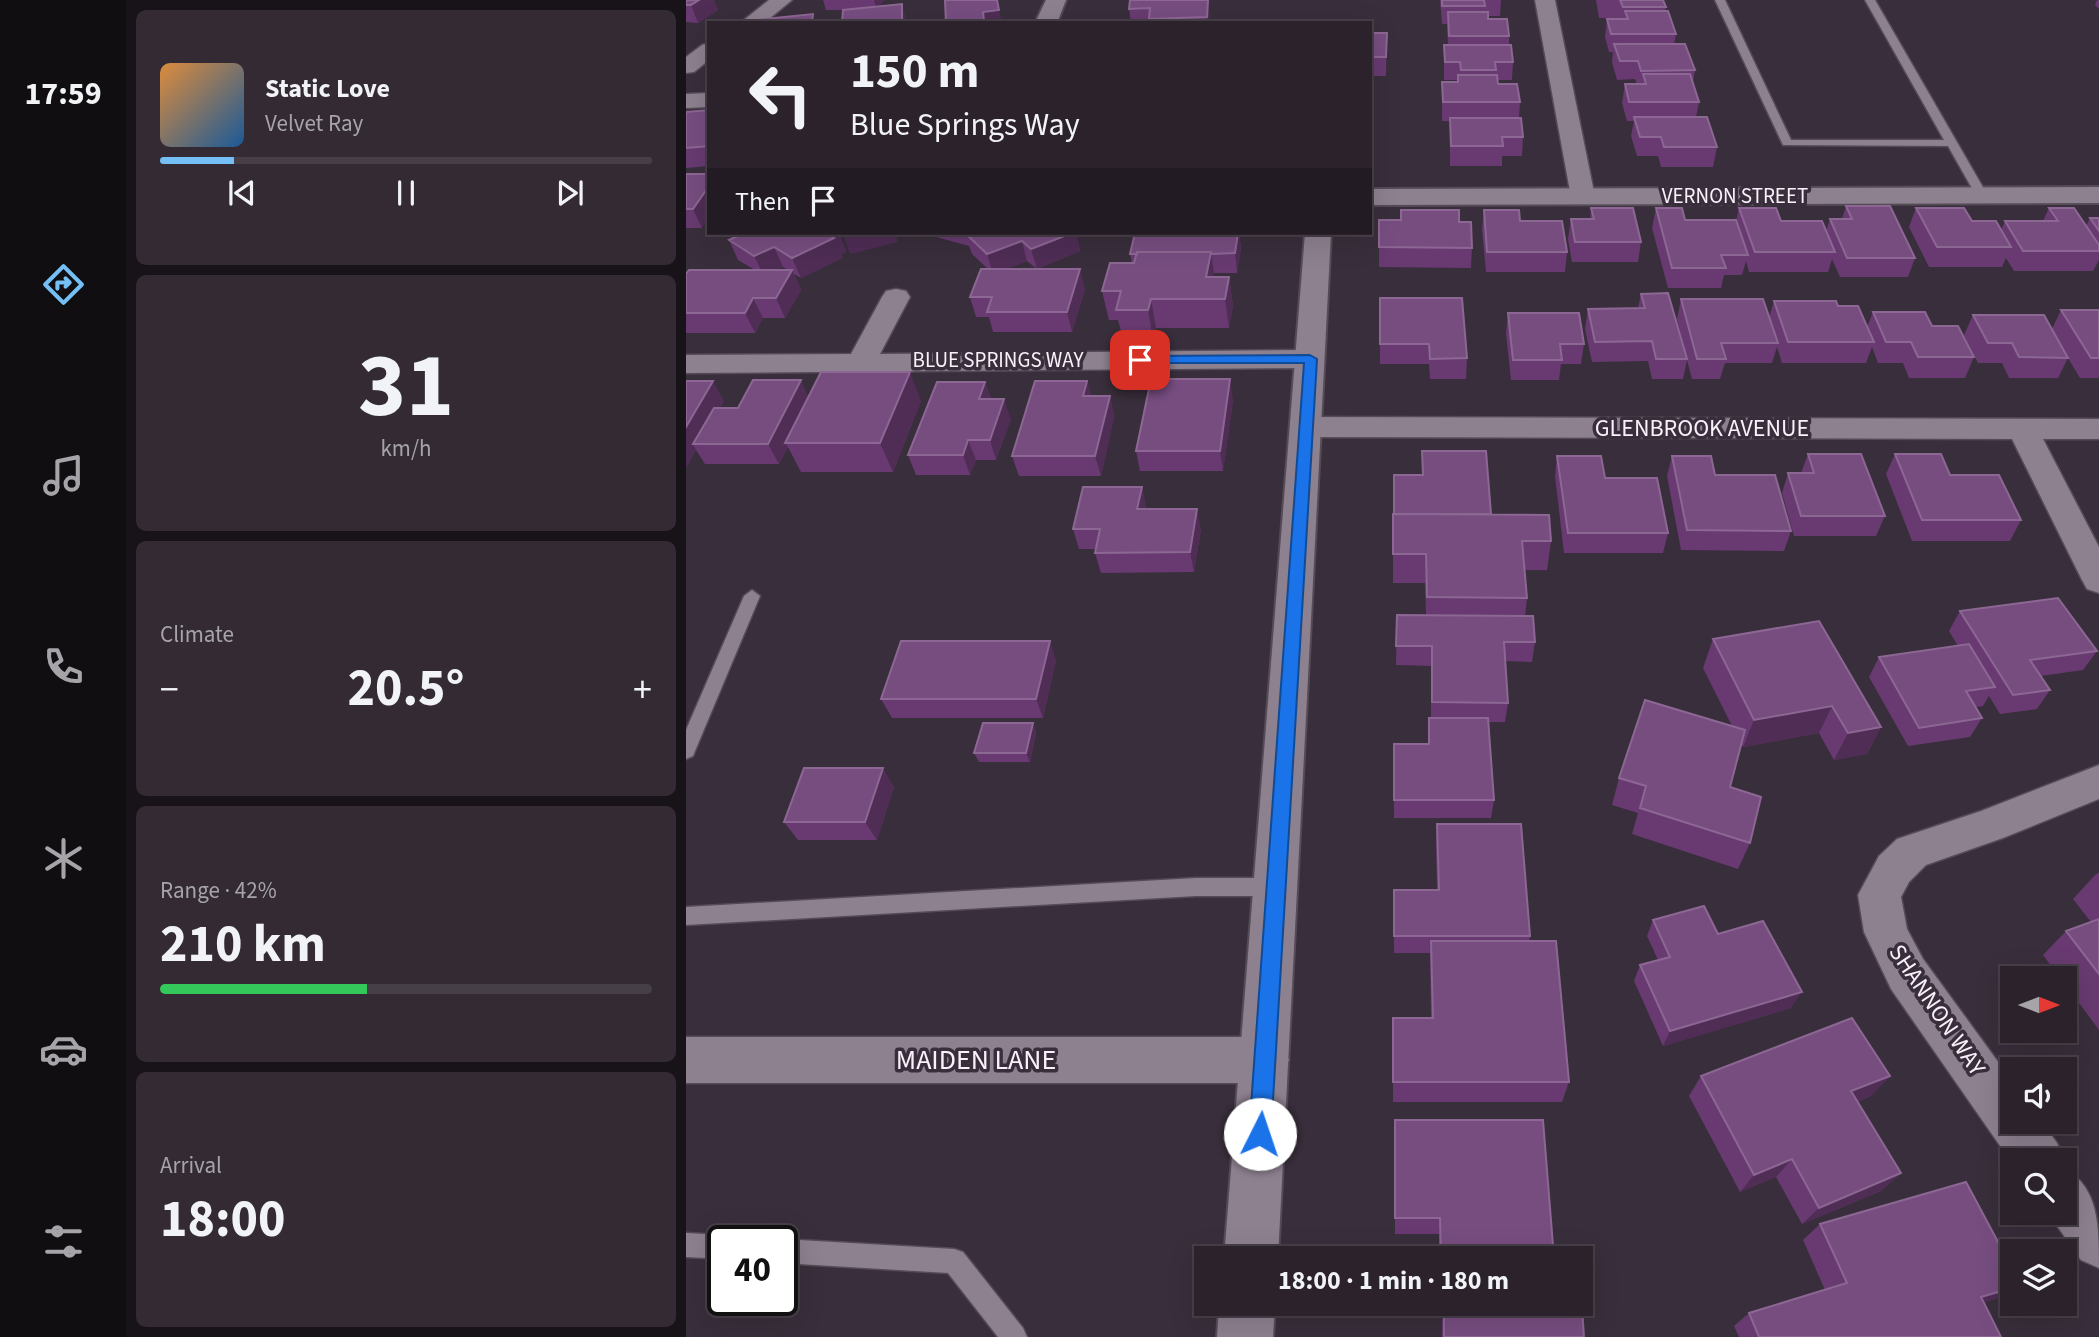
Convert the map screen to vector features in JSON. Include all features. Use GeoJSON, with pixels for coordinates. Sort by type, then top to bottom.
{"type":"FeatureCollection","features":[{"type":"Feature","properties":{"kind":"street"},"geometry":{"type":"LineString","coordinates":[[753,21],[782,0]]}},
{"type":"Feature","properties":{"kind":"street"},"geometry":{"type":"LineString","coordinates":[[1047,21],[1056,0]]}},
{"type":"Feature","properties":{"kind":"street"},"geometry":{"type":"LineString","coordinates":[[1545,0],[1583,197]]}},
{"type":"Feature","properties":{"kind":"street"},"geometry":{"type":"LineString","coordinates":[[686,67],[707,51]]}},
{"type":"Feature","properties":{"kind":"street"},"geometry":{"type":"LineString","coordinates":[[686,101],[707,100]]}},
{"type":"Feature","properties":{"kind":"street","name":"VERNON STREET"},"geometry":{"type":"LineString","coordinates":[[1372,197],[2099,195]]}},
{"type":"Feature","properties":{"kind":"street"},"geometry":{"type":"LineString","coordinates":[[1252,1246],[1318,235]]}},
{"type":"Feature","properties":{"kind":"street"},"geometry":{"type":"LineString","coordinates":[[862,361],[896,298]]}},
{"type":"Feature","properties":{"kind":"street","name":"BLUE SPRINGS WAY"},"geometry":{"type":"LineString","coordinates":[[686,364],[1310,359]]}},
{"type":"Feature","properties":{"kind":"street","name":"GLENBROOK AVENUE"},"geometry":{"type":"LineString","coordinates":[[1306,427],[2099,429]]}},
{"type":"Feature","properties":{"kind":"street"},"geometry":{"type":"LineString","coordinates":[[2023,429],[2099,580]]}},
{"type":"Feature","properties":{"kind":"street","name":"SHANNON WAY"},"geometry":{"type":"LineString","coordinates":[[2000,1103],[1907,974],[1886,932],[1879,895],[1894,869],[1913,852],[1989,827],[2099,782]]}},
{"type":"Feature","properties":{"kind":"street","name":"MAIDEN LANE"},"geometry":{"type":"LineString","coordinates":[[686,1060],[1266,1060]]}},
{"type":"Feature","properties":{"kind":"street"},"geometry":{"type":"LineString","coordinates":[[2077,1211],[2099,1242]]}},
{"type":"Feature","properties":{"kind":"street"},"geometry":{"type":"LineString","coordinates":[[1245,1337],[1246,1316]]}},
{"type":"Feature","properties":{"kind":"lane"},"geometry":{"type":"LineString","coordinates":[[1720,0],[1787,143],[1951,143]]}},
{"type":"Feature","properties":{"kind":"lane"},"geometry":{"type":"LineString","coordinates":[[1870,0],[1982,196]]}},
{"type":"Feature","properties":{"kind":"lane"},"geometry":{"type":"LineString","coordinates":[[686,751],[752,596]]}},
{"type":"Feature","properties":{"kind":"lane"},"geometry":{"type":"LineString","coordinates":[[686,916],[1196,887],[1277,887]]}},
{"type":"Feature","properties":{"kind":"lane"},"geometry":{"type":"LineString","coordinates":[[686,1245],[707,1246]]}},
{"type":"Feature","properties":{"kind":"lane"},"geometry":{"type":"LineString","coordinates":[[798,1252],[954,1261],[1014,1337]]}},
{"type":"Feature","properties":{"kind":"building"},"geometry":{"type":"Polygon","coordinates":[[[686,0],[699,0],[686,5],[686,0]]]}},
{"type":"Feature","properties":{"kind":"building"},"geometry":{"type":"Polygon","coordinates":[[[945,0],[997,0],[999,10],[983,12],[984,21],[946,21],[945,0]]]}},
{"type":"Feature","properties":{"kind":"building"},"geometry":{"type":"Polygon","coordinates":[[[1130,0],[1208,0],[1207,17],[1149,19],[1150,8],[1129,9],[1130,0]]]}},
{"type":"Feature","properties":{"kind":"building"},"geometry":{"type":"Polygon","coordinates":[[[1442,0],[1484,0],[1485,6],[1442,6],[1442,0]]]}},
{"type":"Feature","properties":{"kind":"building"},"geometry":{"type":"Polygon","coordinates":[[[1620,0],[1663,0],[1666,7],[1623,7],[1620,0]]]}},
{"type":"Feature","properties":{"kind":"building"},"geometry":{"type":"Polygon","coordinates":[[[902,4],[902,21],[842,21],[843,10],[902,4]]]}},
{"type":"Feature","properties":{"kind":"building"},"geometry":{"type":"Polygon","coordinates":[[[1625,11],[1668,11],[1676,34],[1611,34],[1607,19],[1628,19],[1625,11]]]}},
{"type":"Feature","properties":{"kind":"building"},"geometry":{"type":"Polygon","coordinates":[[[1448,12],[1488,12],[1488,19],[1507,19],[1509,36],[1449,36],[1448,12]]]}},
{"type":"Feature","properties":{"kind":"building"},"geometry":{"type":"Polygon","coordinates":[[[813,14],[812,21],[756,20],[813,14]]]}},
{"type":"Feature","properties":{"kind":"building"},"geometry":{"type":"Polygon","coordinates":[[[1372,33],[1387,33],[1386,57],[1372,57],[1372,33]]]}},
{"type":"Feature","properties":{"kind":"building"},"geometry":{"type":"Polygon","coordinates":[[[1614,44],[1685,44],[1695,70],[1641,71],[1638,61],[1620,61],[1614,44]]]}},
{"type":"Feature","properties":{"kind":"building"},"geometry":{"type":"Polygon","coordinates":[[[1444,45],[1511,45],[1513,62],[1495,62],[1496,70],[1461,70],[1460,62],[1445,62],[1444,45]]]}},
{"type":"Feature","properties":{"kind":"building"},"geometry":{"type":"Polygon","coordinates":[[[1643,74],[1690,74],[1699,102],[1629,102],[1625,84],[1646,84],[1643,74]]]}},
{"type":"Feature","properties":{"kind":"building"},"geometry":{"type":"Polygon","coordinates":[[[1458,75],[1497,75],[1498,84],[1517,84],[1520,102],[1443,102],[1442,82],[1458,82],[1458,75]]]}},
{"type":"Feature","properties":{"kind":"building"},"geometry":{"type":"Polygon","coordinates":[[[707,110],[707,146],[686,148],[686,112],[707,110]]]}},
{"type":"Feature","properties":{"kind":"building"},"geometry":{"type":"Polygon","coordinates":[[[1634,117],[1707,117],[1717,147],[1664,147],[1661,137],[1640,137],[1634,117]]]}},
{"type":"Feature","properties":{"kind":"building"},"geometry":{"type":"Polygon","coordinates":[[[1450,118],[1521,118],[1523,137],[1502,137],[1503,146],[1451,146],[1450,118]]]}},
{"type":"Feature","properties":{"kind":"building"},"geometry":{"type":"Polygon","coordinates":[[[686,174],[707,174],[707,189],[693,209],[686,209],[686,174]]]}},
{"type":"Feature","properties":{"kind":"building"},"geometry":{"type":"Polygon","coordinates":[[[1846,206],[1890,206],[1915,258],[1847,258],[1830,219],[1852,219],[1846,206]]]}},
{"type":"Feature","properties":{"kind":"building"},"geometry":{"type":"Polygon","coordinates":[[[1591,208],[1633,208],[1641,242],[1575,242],[1571,219],[1594,219],[1591,208]]]}},
{"type":"Feature","properties":{"kind":"building"},"geometry":{"type":"Polygon","coordinates":[[[1656,208],[1682,208],[1685,220],[1736,220],[1748,255],[1721,255],[1726,268],[1672,268],[1656,208]]]}},
{"type":"Feature","properties":{"kind":"building"},"geometry":{"type":"Polygon","coordinates":[[[1739,208],[1776,208],[1781,221],[1822,221],[1835,252],[1755,252],[1739,208]]]}},
{"type":"Feature","properties":{"kind":"building"},"geometry":{"type":"Polygon","coordinates":[[[1916,208],[1964,208],[1972,221],[1996,221],[2011,247],[1937,247],[1916,208]]]}},
{"type":"Feature","properties":{"kind":"building"},"geometry":{"type":"Polygon","coordinates":[[[2049,208],[2074,208],[2099,245],[2099,251],[2023,251],[2005,221],[2058,221],[2049,208]]]}},
{"type":"Feature","properties":{"kind":"building"},"geometry":{"type":"Polygon","coordinates":[[[1401,210],[1459,210],[1459,222],[1471,222],[1472,248],[1379,247],[1379,220],[1401,220],[1401,210]]]}},
{"type":"Feature","properties":{"kind":"building"},"geometry":{"type":"Polygon","coordinates":[[[1484,210],[1519,210],[1520,221],[1562,221],[1567,252],[1487,252],[1484,210]]]}},
{"type":"Feature","properties":{"kind":"building"},"geometry":{"type":"Polygon","coordinates":[[[2090,218],[2099,218],[2099,231],[2090,218]]]}},
{"type":"Feature","properties":{"kind":"building"},"geometry":{"type":"Polygon","coordinates":[[[740,235],[833,235],[834,238],[792,258],[774,247],[754,256],[729,240],[740,235]]]}},
{"type":"Feature","properties":{"kind":"building"},"geometry":{"type":"Polygon","coordinates":[[[967,235],[1067,235],[1031,249],[1022,241],[987,254],[967,235]]]}},
{"type":"Feature","properties":{"kind":"building"},"geometry":{"type":"Polygon","coordinates":[[[1135,235],[1238,235],[1235,253],[1130,254],[1135,235]]]}},
{"type":"Feature","properties":{"kind":"building"},"geometry":{"type":"Polygon","coordinates":[[[1137,252],[1211,252],[1206,277],[1229,277],[1225,299],[1151,299],[1148,310],[1116,310],[1121,291],[1102,291],[1110,263],[1134,263],[1137,252]]]}},
{"type":"Feature","properties":{"kind":"building"},"geometry":{"type":"Polygon","coordinates":[[[981,269],[1080,269],[1067,312],[987,312],[992,297],[970,297],[981,269]]]}},
{"type":"Feature","properties":{"kind":"building"},"geometry":{"type":"Polygon","coordinates":[[[689,270],[792,270],[776,298],[753,298],[745,313],[686,313],[686,274],[689,270]]]}},
{"type":"Feature","properties":{"kind":"building"},"geometry":{"type":"Polygon","coordinates":[[[1668,293],[1687,359],[1656,359],[1652,341],[1595,342],[1588,309],[1645,308],[1641,294],[1668,293]]]}},
{"type":"Feature","properties":{"kind":"building"},"geometry":{"type":"Polygon","coordinates":[[[1380,298],[1462,298],[1467,358],[1430,359],[1429,344],[1380,344],[1380,298]]]}},
{"type":"Feature","properties":{"kind":"building"},"geometry":{"type":"Polygon","coordinates":[[[1681,299],[1763,299],[1778,343],[1721,343],[1726,359],[1697,359],[1681,299]]]}},
{"type":"Feature","properties":{"kind":"building"},"geometry":{"type":"Polygon","coordinates":[[[1774,301],[1836,301],[1838,306],[1858,306],[1874,342],[1788,342],[1774,301]]]}},
{"type":"Feature","properties":{"kind":"building"},"geometry":{"type":"Polygon","coordinates":[[[2061,310],[2099,310],[2099,358],[2091,358],[2061,310]]]}},
{"type":"Feature","properties":{"kind":"building"},"geometry":{"type":"Polygon","coordinates":[[[1873,312],[1925,312],[1932,326],[1958,326],[1974,357],[1918,357],[1911,342],[1886,342],[1873,312]]]}},
{"type":"Feature","properties":{"kind":"building"},"geometry":{"type":"Polygon","coordinates":[[[1508,313],[1579,313],[1584,344],[1560,344],[1562,360],[1513,360],[1508,313]]]}},
{"type":"Feature","properties":{"kind":"building"},"geometry":{"type":"Polygon","coordinates":[[[1973,315],[2044,315],[2068,358],[2019,357],[2012,343],[1988,343],[1973,315]]]}},
{"type":"Feature","properties":{"kind":"building"},"geometry":{"type":"Polygon","coordinates":[[[821,372],[910,372],[880,443],[785,443],[821,372]]]}},
{"type":"Feature","properties":{"kind":"building"},"geometry":{"type":"Polygon","coordinates":[[[1151,379],[1230,379],[1220,451],[1136,451],[1151,379]]]}},
{"type":"Feature","properties":{"kind":"building"},"geometry":{"type":"Polygon","coordinates":[[[753,380],[801,380],[768,444],[693,444],[714,408],[738,408],[753,380]]]}},
{"type":"Feature","properties":{"kind":"building"},"geometry":{"type":"Polygon","coordinates":[[[686,381],[713,381],[686,427],[686,381]]]}},
{"type":"Feature","properties":{"kind":"building"},"geometry":{"type":"Polygon","coordinates":[[[1035,381],[1087,381],[1083,396],[1110,396],[1095,456],[1012,456],[1035,381]]]}},
{"type":"Feature","properties":{"kind":"building"},"geometry":{"type":"Polygon","coordinates":[[[937,382],[985,382],[979,399],[1004,399],[990,440],[968,440],[963,455],[908,455],[937,382]]]}},
{"type":"Feature","properties":{"kind":"building"},"geometry":{"type":"Polygon","coordinates":[[[1422,451],[1486,451],[1491,514],[1394,514],[1394,475],[1423,475],[1422,451]]]}},
{"type":"Feature","properties":{"kind":"building"},"geometry":{"type":"Polygon","coordinates":[[[1808,454],[1861,454],[1885,516],[1801,516],[1788,473],[1814,473],[1808,454]]]}},
{"type":"Feature","properties":{"kind":"building"},"geometry":{"type":"Polygon","coordinates":[[[1895,454],[1941,454],[1950,475],[1999,475],[2021,520],[1922,520],[1895,454]]]}},
{"type":"Feature","properties":{"kind":"building"},"geometry":{"type":"Polygon","coordinates":[[[1557,456],[1601,456],[1605,478],[1657,478],[1668,533],[1568,533],[1557,456]]]}},
{"type":"Feature","properties":{"kind":"building"},"geometry":{"type":"Polygon","coordinates":[[[1672,456],[1711,456],[1715,475],[1775,475],[1791,531],[1687,530],[1672,456]]]}},
{"type":"Feature","properties":{"kind":"building"},"geometry":{"type":"Polygon","coordinates":[[[1083,487],[1142,487],[1137,509],[1197,509],[1190,552],[1095,553],[1100,529],[1073,529],[1083,487]]]}},
{"type":"Feature","properties":{"kind":"building"},"geometry":{"type":"Polygon","coordinates":[[[1393,514],[1549,515],[1551,541],[1522,541],[1527,598],[1427,597],[1426,554],[1393,554],[1393,514]]]}},
{"type":"Feature","properties":{"kind":"building"},"geometry":{"type":"Polygon","coordinates":[[[2058,598],[2097,651],[2030,660],[2050,690],[2013,695],[1960,611],[2058,598]]]}},
{"type":"Feature","properties":{"kind":"building"},"geometry":{"type":"Polygon","coordinates":[[[1397,615],[1533,616],[1535,642],[1504,642],[1508,703],[1432,702],[1432,646],[1396,646],[1397,615]]]}},
{"type":"Feature","properties":{"kind":"building"},"geometry":{"type":"Polygon","coordinates":[[[1819,621],[1881,727],[1848,733],[1832,706],[1754,720],[1713,639],[1819,621]]]}},
{"type":"Feature","properties":{"kind":"building"},"geometry":{"type":"Polygon","coordinates":[[[901,641],[1050,641],[1036,699],[881,699],[901,641]]]}},
{"type":"Feature","properties":{"kind":"building"},"geometry":{"type":"Polygon","coordinates":[[[1969,644],[1995,687],[1966,691],[1982,718],[1919,728],[1879,657],[1969,644]]]}},
{"type":"Feature","properties":{"kind":"building"},"geometry":{"type":"Polygon","coordinates":[[[1645,700],[1745,730],[1730,787],[1761,797],[1750,843],[1640,808],[1646,786],[1619,778],[1645,700]]]}},
{"type":"Feature","properties":{"kind":"building"},"geometry":{"type":"Polygon","coordinates":[[[1429,718],[1488,718],[1494,800],[1394,800],[1394,744],[1429,744],[1429,718]]]}},
{"type":"Feature","properties":{"kind":"building"},"geometry":{"type":"Polygon","coordinates":[[[983,723],[1033,723],[1026,753],[974,753],[983,723]]]}},
{"type":"Feature","properties":{"kind":"building"},"geometry":{"type":"Polygon","coordinates":[[[804,768],[883,768],[865,822],[784,822],[804,768]]]}},
{"type":"Feature","properties":{"kind":"building"},"geometry":{"type":"Polygon","coordinates":[[[1437,824],[1521,824],[1530,936],[1394,936],[1394,890],[1439,890],[1437,824]]]}},
{"type":"Feature","properties":{"kind":"building"},"geometry":{"type":"Polygon","coordinates":[[[1704,906],[1718,934],[1763,921],[1802,992],[1670,1031],[1640,965],[1670,957],[1653,920],[1704,906]]]}},
{"type":"Feature","properties":{"kind":"building"},"geometry":{"type":"Polygon","coordinates":[[[2099,919],[2099,974],[2066,931],[2099,919]]]}},
{"type":"Feature","properties":{"kind":"building"},"geometry":{"type":"Polygon","coordinates":[[[1431,941],[1556,941],[1569,1082],[1393,1082],[1393,1018],[1433,1018],[1431,941]]]}},
{"type":"Feature","properties":{"kind":"building"},"geometry":{"type":"Polygon","coordinates":[[[1852,1018],[1890,1076],[1851,1091],[1901,1173],[1819,1208],[1792,1159],[1754,1175],[1701,1076],[1852,1018]]]}},
{"type":"Feature","properties":{"kind":"building"},"geometry":{"type":"Polygon","coordinates":[[[1395,1120],[1543,1120],[1553,1246],[1441,1246],[1440,1218],[1395,1218],[1395,1120]]]}},
{"type":"Feature","properties":{"kind":"building"},"geometry":{"type":"Polygon","coordinates":[[[1966,1182],[2000,1246],[2000,1291],[1981,1297],[2001,1337],[1759,1337],[1749,1313],[1847,1283],[1820,1224],[1966,1182]]]}},
{"type":"Feature","properties":{"kind":"building"},"geometry":{"type":"Polygon","coordinates":[[[1444,1316],[1583,1316],[1584,1337],[1444,1337],[1444,1316]]]}},
{"type":"Feature","properties":{"kind":"route"},"geometry":{"type":"LineString","coordinates":[[1140,360],[1310,359],[1260,1134]]}}]}
